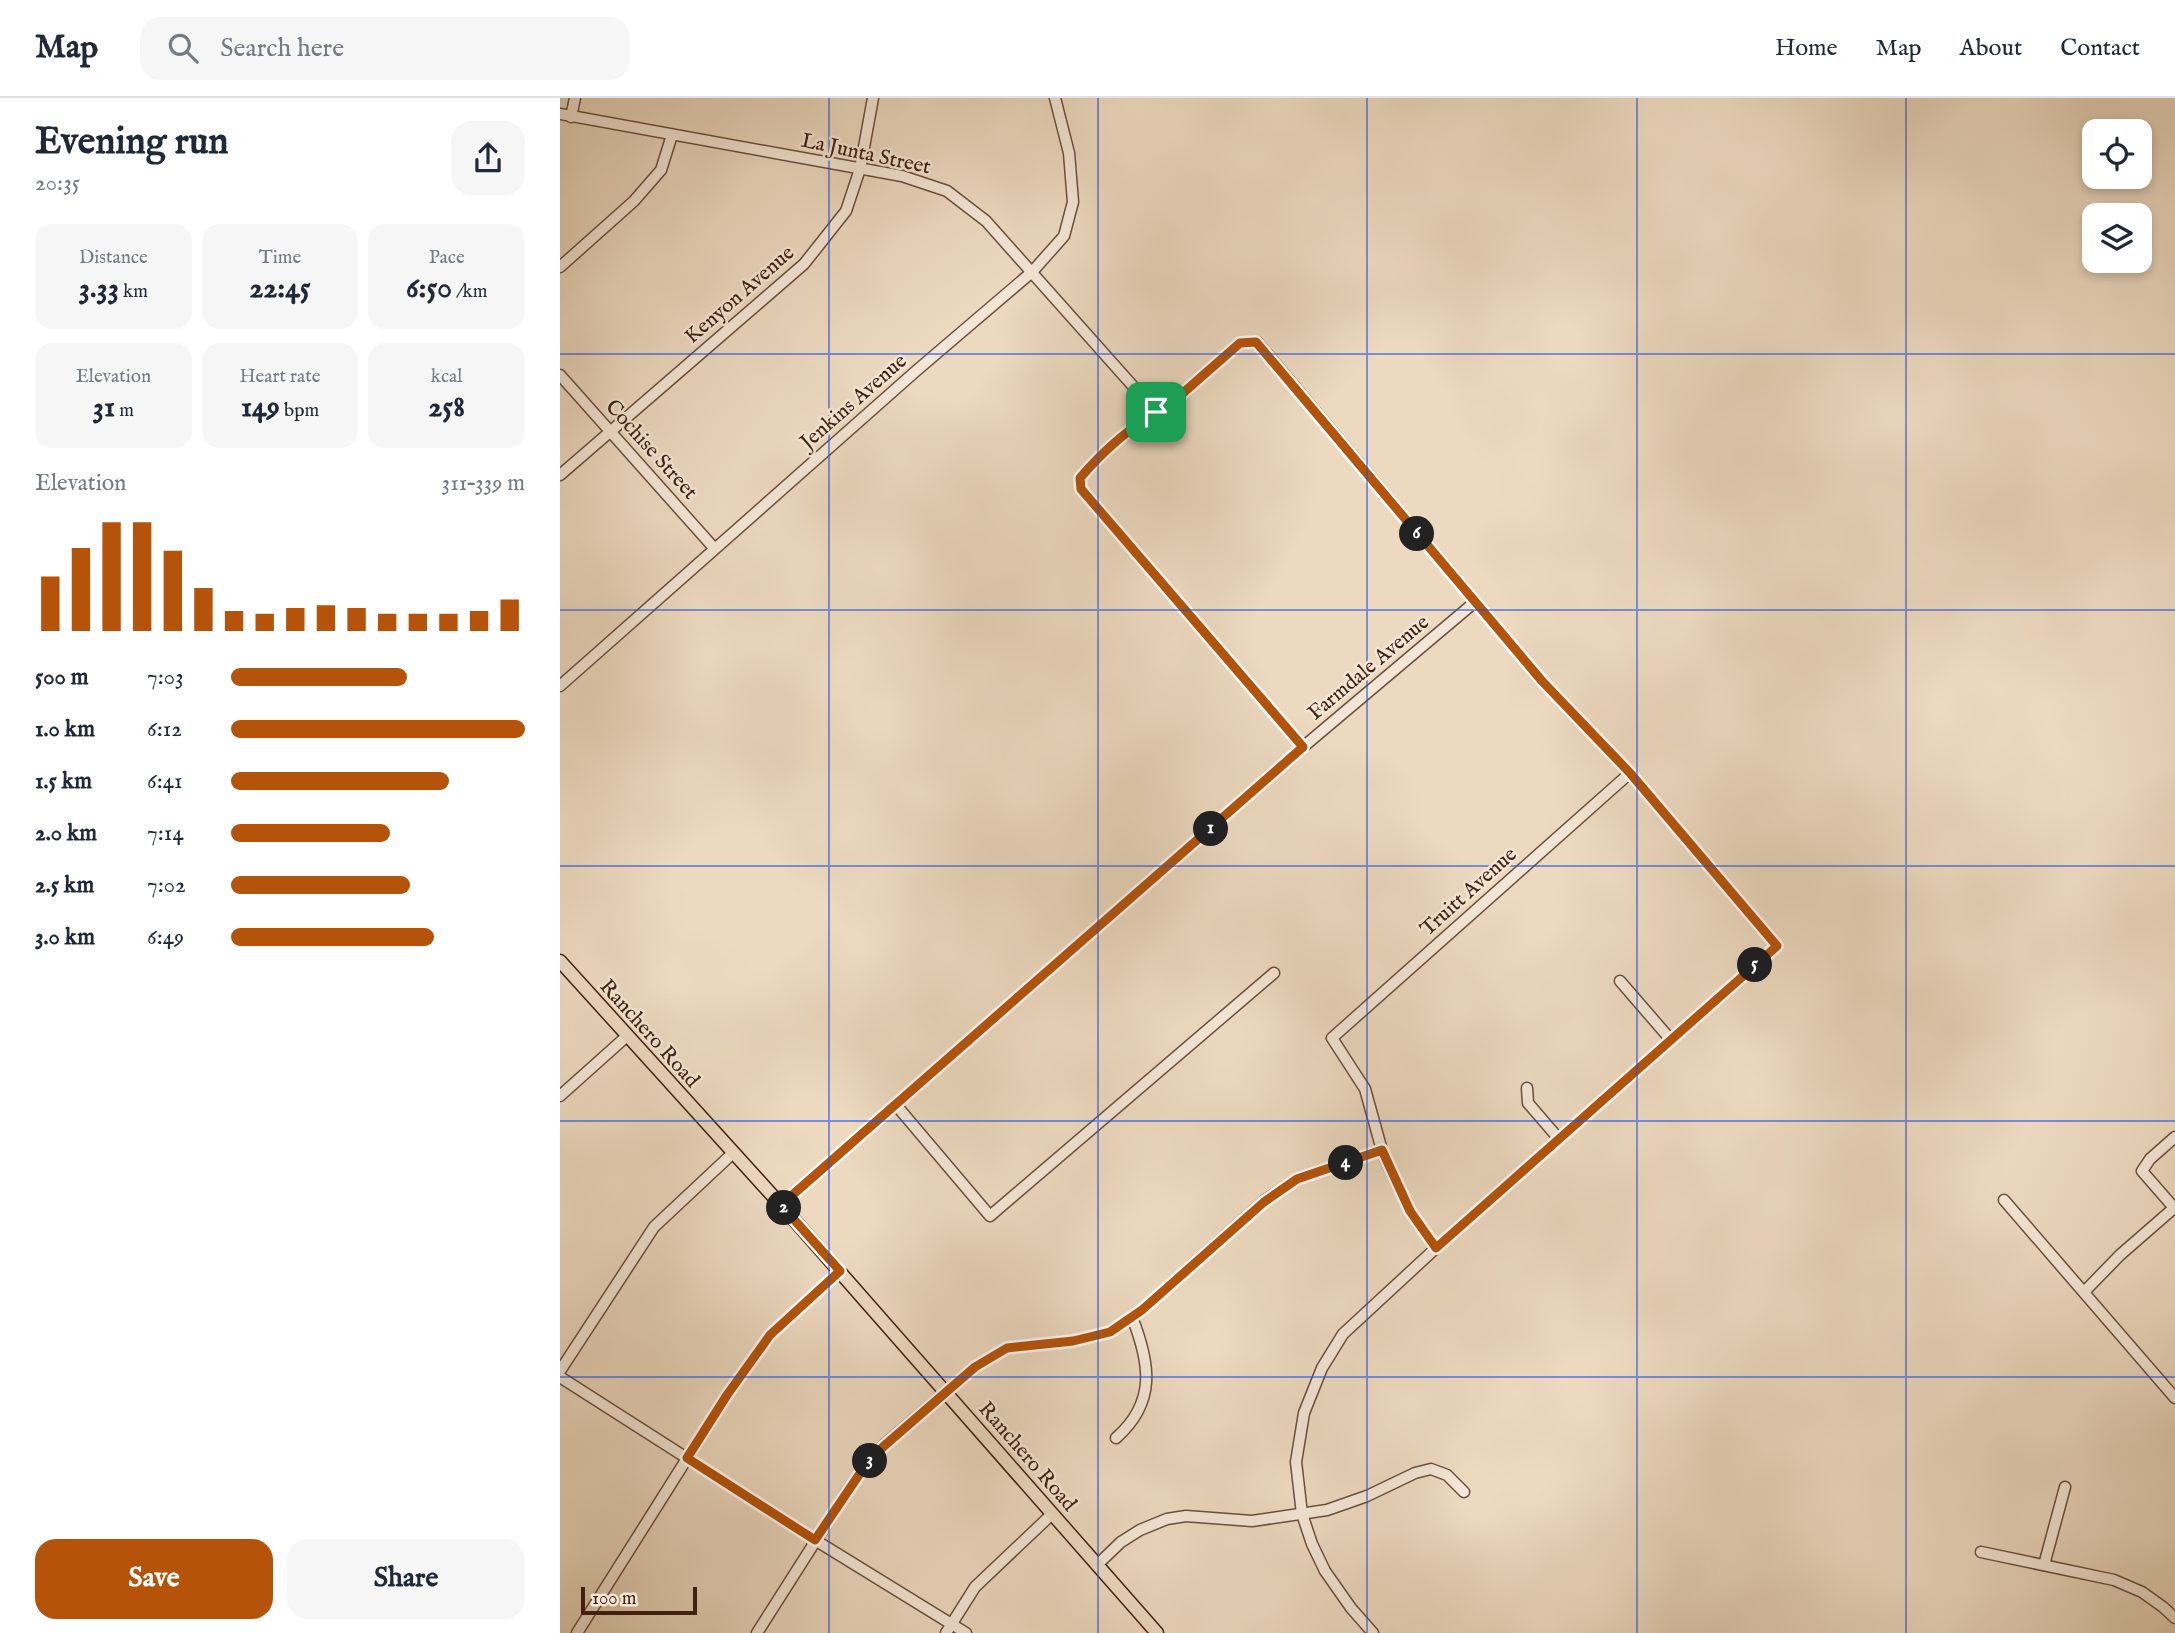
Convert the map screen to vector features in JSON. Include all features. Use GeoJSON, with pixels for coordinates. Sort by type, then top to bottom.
{"type":"FeatureCollection","features":[{"type":"Feature","properties":{"kind":"main road","name":"Ranchero Road"},"geometry":{"type":"LineString","coordinates":[[560,961],[840,1271],[1157,1633]]}},
{"type":"Feature","properties":{"kind":"street"},"geometry":{"type":"LineString","coordinates":[[566,116],[575,98]]}},
{"type":"Feature","properties":{"kind":"street","name":"Kenyon Avenue"},"geometry":{"type":"LineString","coordinates":[[560,475],[804,264],[846,212],[860,169],[873,98]]}},
{"type":"Feature","properties":{"kind":"street","name":"Jenkins Avenue"},"geometry":{"type":"LineString","coordinates":[[560,687],[714,548],[1032,272],[1064,236],[1073,202],[1069,153],[1055,98]]}},
{"type":"Feature","properties":{"kind":"street","name":"La Junta Street"},"geometry":{"type":"LineString","coordinates":[[566,116],[902,176],[947,191],[986,221],[1156,412]]}},
{"type":"Feature","properties":{"kind":"street"},"geometry":{"type":"LineString","coordinates":[[560,267],[634,201],[661,170],[672,135]]}},
{"type":"Feature","properties":{"kind":"street"},"geometry":{"type":"LineString","coordinates":[[1303,747],[1081,489],[1080,478],[1101,454],[1156,412],[1167,407],[1240,343],[1256,342],[1542,681],[1630,773],[1777,946],[1436,1248],[1343,1334],[1322,1368],[1304,1413],[1296,1462],[1302,1514],[1325,1571],[1373,1633]]}},
{"type":"Feature","properties":{"kind":"street","name":"Cochise Street"},"geometry":{"type":"LineString","coordinates":[[560,375],[714,548]]}},
{"type":"Feature","properties":{"kind":"street","name":"Farmdale Avenue"},"geometry":{"type":"LineString","coordinates":[[781,1205],[1303,747],[1475,602]]}},
{"type":"Feature","properties":{"kind":"street","name":"Truitt Avenue"},"geometry":{"type":"LineString","coordinates":[[1382,1150],[1365,1089],[1332,1038],[1630,773]]}},
{"type":"Feature","properties":{"kind":"street"},"geometry":{"type":"LineString","coordinates":[[896,1105],[990,1216],[1274,973]]}},
{"type":"Feature","properties":{"kind":"street"},"geometry":{"type":"LineString","coordinates":[[1620,981],[1671,1040]]}},
{"type":"Feature","properties":{"kind":"street"},"geometry":{"type":"LineString","coordinates":[[560,1096],[627,1037]]}},
{"type":"Feature","properties":{"kind":"street"},"geometry":{"type":"LineString","coordinates":[[1527,1088],[1528,1103],[1559,1139]]}},
{"type":"Feature","properties":{"kind":"street"},"geometry":{"type":"LineString","coordinates":[[2085,1292],[2120,1255],[2175,1209],[2142,1171],[2150,1159],[2175,1137]]}},
{"type":"Feature","properties":{"kind":"street"},"geometry":{"type":"LineString","coordinates":[[757,1633],[867,1463],[975,1367],[1007,1348],[1073,1341],[1110,1332],[1132,1317],[1264,1202],[1297,1179],[1382,1150],[1410,1211],[1436,1248]]}},
{"type":"Feature","properties":{"kind":"street"},"geometry":{"type":"LineString","coordinates":[[560,1371],[654,1227],[733,1153]]}},
{"type":"Feature","properties":{"kind":"street"},"geometry":{"type":"LineString","coordinates":[[2004,1200],[2175,1398]]}},
{"type":"Feature","properties":{"kind":"street"},"geometry":{"type":"LineString","coordinates":[[578,1633],[727,1395],[770,1335],[840,1271]]}},
{"type":"Feature","properties":{"kind":"street"},"geometry":{"type":"LineString","coordinates":[[1116,1438],[1132,1424],[1143,1402],[1147,1373],[1143,1345],[1132,1317]]}},
{"type":"Feature","properties":{"kind":"street"},"geometry":{"type":"LineString","coordinates":[[560,1377],[949,1628],[966,1633]]}},
{"type":"Feature","properties":{"kind":"street"},"geometry":{"type":"LineString","coordinates":[[1097,1565],[1121,1542],[1140,1530],[1167,1519],[1186,1516],[1252,1521],[1327,1510],[1367,1496],[1415,1473],[1431,1469],[1447,1475],[1464,1492]]}},
{"type":"Feature","properties":{"kind":"street"},"geometry":{"type":"LineString","coordinates":[[2044,1565],[2065,1488]]}},
{"type":"Feature","properties":{"kind":"street"},"geometry":{"type":"LineString","coordinates":[[949,1628],[975,1587],[1052,1514]]}},
{"type":"Feature","properties":{"kind":"street"},"geometry":{"type":"LineString","coordinates":[[1981,1552],[2114,1580],[2141,1592],[2163,1606],[2175,1618]]}},
{"type":"Feature","properties":{"kind":"route"},"geometry":{"type":"LineString","coordinates":[[1256,342],[1542,681],[1630,773],[1777,946],[1436,1248],[1410,1211],[1382,1150],[1297,1179],[1264,1202],[1142,1310],[1110,1332],[1073,1341],[1007,1348],[975,1367],[867,1463],[815,1540],[687,1458],[770,1335],[840,1271],[781,1205],[1303,747],[1081,489],[1080,478],[1101,454],[1156,412],[1167,407],[1240,343],[1256,342]]}}]}
